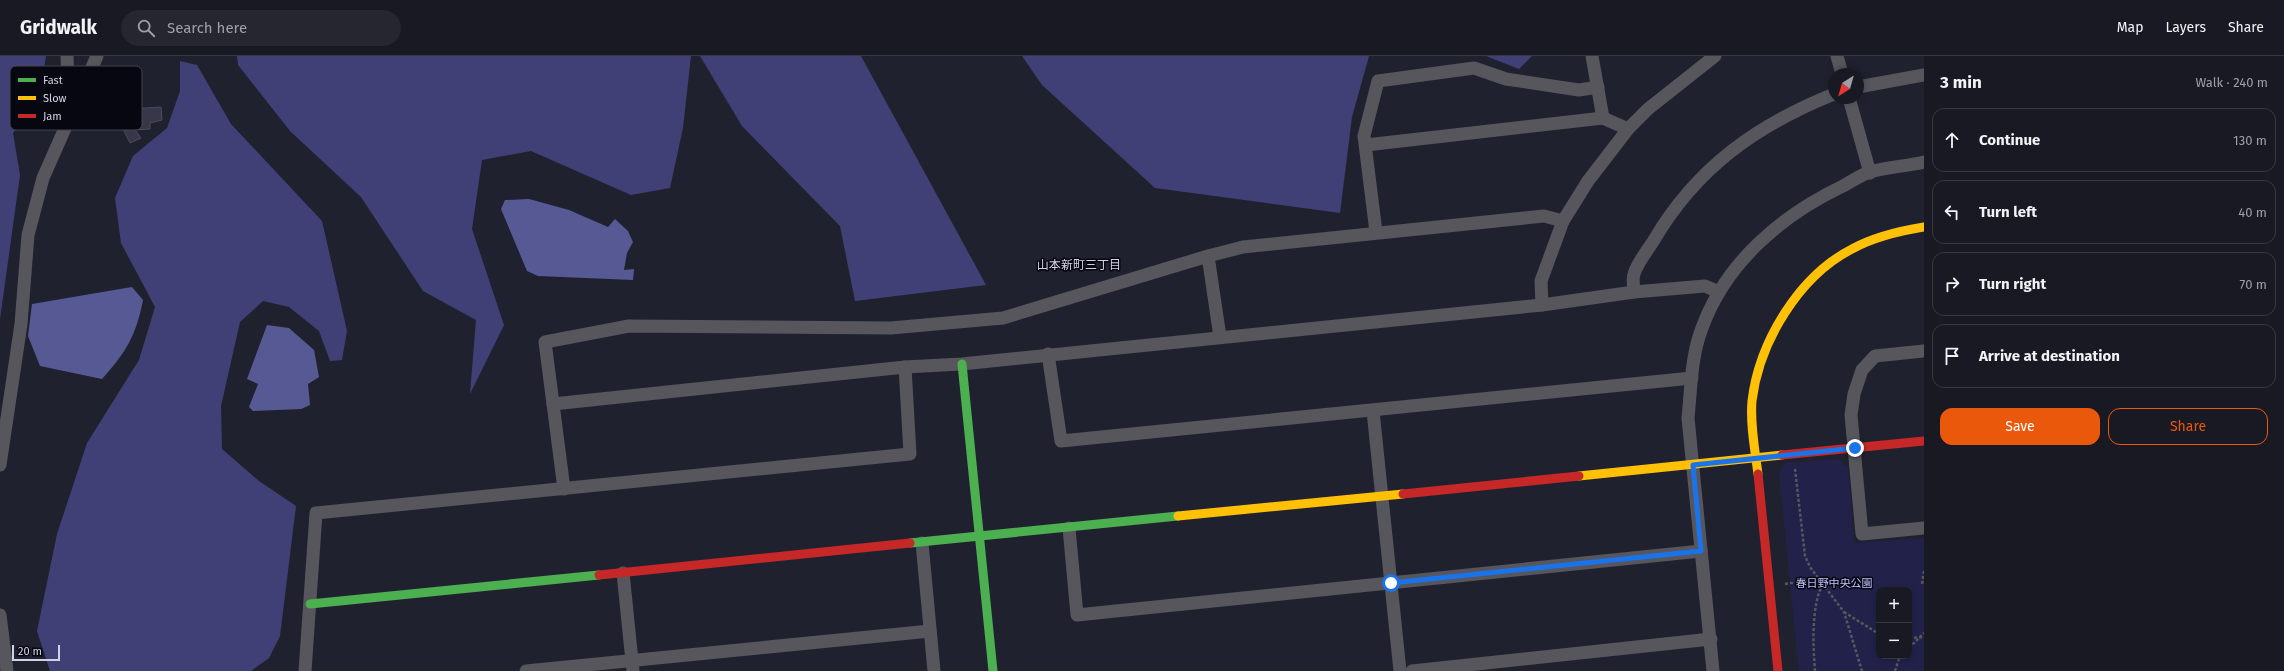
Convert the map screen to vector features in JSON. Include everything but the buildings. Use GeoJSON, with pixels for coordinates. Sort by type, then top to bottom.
{"type":"FeatureCollection","features":[{"type":"Feature","properties":{"kind":"street"},"geometry":{"type":"LineString","coordinates":[[67,56],[67,66]]}},
{"type":"Feature","properties":{"kind":"street"},"geometry":{"type":"LineString","coordinates":[[92,66],[97,56]]}},
{"type":"Feature","properties":{"kind":"street"},"geometry":{"type":"LineString","coordinates":[[1592,56],[1603,118]]}},
{"type":"Feature","properties":{"kind":"street"},"geometry":{"type":"LineString","coordinates":[[1542,305],[1541,281],[1563,221],[1588,181],[1628,129],[1654,104],[1715,56]]}},
{"type":"Feature","properties":{"kind":"street"},"geometry":{"type":"LineString","coordinates":[[1837,56],[1840,68]]}},
{"type":"Feature","properties":{"kind":"street"},"geometry":{"type":"LineString","coordinates":[[1376,232],[1364,136],[1378,81],[1474,68],[1506,80],[1579,90],[1598,87]]}},
{"type":"Feature","properties":{"kind":"street"},"geometry":{"type":"LineString","coordinates":[[1864,86],[1924,75]]}},
{"type":"Feature","properties":{"kind":"street"},"geometry":{"type":"LineString","coordinates":[[1634,292],[1634,274],[1666,219],[1687,192],[1711,168],[1750,136],[1794,110],[1828,96]]}},
{"type":"Feature","properties":{"kind":"street"},"geometry":{"type":"LineString","coordinates":[[1851,104],[1870,172]]}},
{"type":"Feature","properties":{"kind":"street"},"geometry":{"type":"LineString","coordinates":[[1366,145],[1603,118],[1628,129]]}},
{"type":"Feature","properties":{"kind":"street"},"geometry":{"type":"LineString","coordinates":[[0,465],[21,324],[28,235],[42,178],[64,130]]}},
{"type":"Feature","properties":{"kind":"street"},"geometry":{"type":"LineString","coordinates":[[1713,671],[1688,418],[1692,378],[1701,329],[1719,292],[1743,258],[1777,226],[1815,199],[1870,172],[1924,162]]}},
{"type":"Feature","properties":{"kind":"street"},"geometry":{"type":"LineString","coordinates":[[564,489],[545,342],[629,326],[890,328],[1002,318],[1208,256],[1243,247],[1376,232],[1544,216],[1563,221]]}},
{"type":"Feature","properties":{"kind":"street"},"geometry":{"type":"LineString","coordinates":[[1778,671],[1753,430],[1753,398],[1762,359],[1778,327],[1800,290],[1844,254],[1895,232],[1924,227]]}},
{"type":"Feature","properties":{"kind":"street"},"geometry":{"type":"LineString","coordinates":[[1208,256],[1220,337]]}},
{"type":"Feature","properties":{"kind":"street"},"geometry":{"type":"LineString","coordinates":[[553,404],[905,367],[962,364],[1048,354],[1542,305],[1634,292],[1705,286],[1719,292]]}},
{"type":"Feature","properties":{"kind":"street"},"geometry":{"type":"LineString","coordinates":[[1924,351],[1875,356],[1862,370],[1854,394],[1851,414],[1862,534],[1924,528]]}},
{"type":"Feature","properties":{"kind":"street"},"geometry":{"type":"LineString","coordinates":[[1048,354],[1061,441],[1692,378]]}},
{"type":"Feature","properties":{"kind":"street"},"geometry":{"type":"LineString","coordinates":[[962,364],[993,671]]}},
{"type":"Feature","properties":{"kind":"street"},"geometry":{"type":"LineString","coordinates":[[305,671],[316,513],[910,454],[905,367]]}},
{"type":"Feature","properties":{"kind":"street"},"geometry":{"type":"LineString","coordinates":[[1373,411],[1400,671]]}},
{"type":"Feature","properties":{"kind":"street"},"geometry":{"type":"LineString","coordinates":[[310,604],[979,538],[1924,441]]}},
{"type":"Feature","properties":{"kind":"street"},"geometry":{"type":"LineString","coordinates":[[1069,528],[1077,616],[1701,551]]}},
{"type":"Feature","properties":{"kind":"street"},"geometry":{"type":"LineString","coordinates":[[922,543],[934,671]]}},
{"type":"Feature","properties":{"kind":"street"},"geometry":{"type":"LineString","coordinates":[[623,573],[632,665]]}},
{"type":"Feature","properties":{"kind":"street"},"geometry":{"type":"LineString","coordinates":[[0,615],[8,671]]}},
{"type":"Feature","properties":{"kind":"street"},"geometry":{"type":"LineString","coordinates":[[526,671],[632,665],[930,631]]}},
{"type":"Feature","properties":{"kind":"street"},"geometry":{"type":"LineString","coordinates":[[1412,671],[1711,639]]}},
{"type":"Feature","properties":{"kind":"path"},"geometry":{"type":"LineString","coordinates":[[1794,463],[1805,556],[1844,612],[1862,671]]}},
{"type":"Feature","properties":{"kind":"path"},"geometry":{"type":"LineString","coordinates":[[1924,571],[1922,584],[1924,584]]}},
{"type":"Feature","properties":{"kind":"path"},"geometry":{"type":"LineString","coordinates":[[1785,584],[1820,578]]}},
{"type":"Feature","properties":{"kind":"path"},"geometry":{"type":"LineString","coordinates":[[1814,671],[1813,651],[1818,593],[1824,584]]}},
{"type":"Feature","properties":{"kind":"path"},"geometry":{"type":"LineString","coordinates":[[1844,612],[1876,632]]}},
{"type":"Feature","properties":{"kind":"path"},"geometry":{"type":"LineString","coordinates":[[1912,645],[1924,633]]}},
{"type":"Feature","properties":{"kind":"path"},"geometry":{"type":"LineString","coordinates":[[1912,638],[1924,637]]}},
{"type":"Feature","properties":{"kind":"path"},"geometry":{"type":"LineString","coordinates":[[1895,671],[1899,659]]}},
{"type":"Feature","properties":{"kind":"green space","name":"春日野中央公園"},"geometry":{"type":"Polygon","coordinates":[[[1838,459],[1848,468],[1854,543],[1924,538],[1924,671],[1799,671],[1779,473],[1786,463],[1838,459]]]}},
{"type":"Feature","properties":{"kind":"shaded area"},"geometry":{"type":"Polygon","coordinates":[[[0,56],[46,56],[44,66],[10,66],[10,130],[15,130],[13,133],[20,175],[0,319],[0,56]]]}},
{"type":"Feature","properties":{"kind":"shaded area"},"geometry":{"type":"Polygon","coordinates":[[[237,56],[691,56],[683,128],[670,188],[631,195],[531,151],[482,160],[472,229],[504,325],[470,394],[476,320],[423,291],[361,197],[290,131],[238,65],[237,56]]]}},
{"type":"Feature","properties":{"kind":"shaded area"},"geometry":{"type":"Polygon","coordinates":[[[700,56],[861,56],[986,285],[855,301],[840,226],[742,126],[700,56]]]}},
{"type":"Feature","properties":{"kind":"shaded area"},"geometry":{"type":"Polygon","coordinates":[[[1022,56],[1369,56],[1352,117],[1340,213],[1155,188],[1042,85],[1022,56]]]}},
{"type":"Feature","properties":{"kind":"shaded area"},"geometry":{"type":"Polygon","coordinates":[[[1486,56],[1532,56],[1519,69],[1486,56]]]}},
{"type":"Feature","properties":{"kind":"shaded area"},"geometry":{"type":"Polygon","coordinates":[[[180,61],[197,65],[231,124],[322,221],[347,331],[342,360],[330,361],[319,331],[289,307],[263,301],[240,322],[221,406],[222,449],[259,481],[296,506],[280,636],[269,658],[251,671],[50,671],[37,631],[57,534],[87,443],[139,360],[155,307],[121,243],[115,198],[133,156],[167,128],[180,91],[180,61]]]}},
{"type":"Feature","properties":{"kind":"water"},"geometry":{"type":"Polygon","coordinates":[[[529,199],[569,210],[608,227],[615,219],[628,231],[633,242],[627,253],[624,270],[634,269],[633,280],[538,276],[527,271],[501,209],[505,200],[529,199]]]}},
{"type":"Feature","properties":{"kind":"water"},"geometry":{"type":"Polygon","coordinates":[[[132,287],[143,300],[137,324],[124,352],[102,379],[40,366],[28,336],[32,304],[132,287]]]}},
{"type":"Feature","properties":{"kind":"water"},"geometry":{"type":"Polygon","coordinates":[[[267,325],[289,328],[314,350],[319,377],[308,384],[310,405],[301,409],[253,411],[249,407],[258,384],[247,379],[267,325]]]}},
{"type":"Feature","properties":{"kind":"traffic: fast"},"geometry":{"type":"LineString","coordinates":[[962,364],[993,671]]}},
{"type":"Feature","properties":{"kind":"traffic: fast"},"geometry":{"type":"LineString","coordinates":[[910,543],[1178,516]]}},
{"type":"Feature","properties":{"kind":"traffic: fast"},"geometry":{"type":"LineString","coordinates":[[310,604],[599,575]]}},
{"type":"Feature","properties":{"kind":"traffic: slow"},"geometry":{"type":"LineString","coordinates":[[1758,474],[1752,428],[1752,401],[1756,379],[1763,356],[1785,313],[1799,293],[1815,276],[1833,261],[1852,249],[1878,238],[1924,227]]}},
{"type":"Feature","properties":{"kind":"traffic: slow"},"geometry":{"type":"LineString","coordinates":[[1579,476],[1782,455]]}},
{"type":"Feature","properties":{"kind":"traffic: slow"},"geometry":{"type":"LineString","coordinates":[[1178,516],[1403,494]]}},
{"type":"Feature","properties":{"kind":"traffic: jam"},"geometry":{"type":"LineString","coordinates":[[1782,455],[1924,441]]}},
{"type":"Feature","properties":{"kind":"traffic: jam"},"geometry":{"type":"LineString","coordinates":[[1758,474],[1778,671]]}},
{"type":"Feature","properties":{"kind":"traffic: jam"},"geometry":{"type":"LineString","coordinates":[[1403,494],[1579,476]]}},
{"type":"Feature","properties":{"kind":"traffic: jam"},"geometry":{"type":"LineString","coordinates":[[599,575],[910,543]]}},
{"type":"Feature","properties":{"kind":"district","name":"山本新町三丁目"},"geometry":{"type":"Point","coordinates":[1079,265]}},
{"type":"Feature","properties":{"kind":"route"},"geometry":{"type":"LineString","coordinates":[[1391,583],[1701,551],[1693,465],[1855,448]]}}]}
